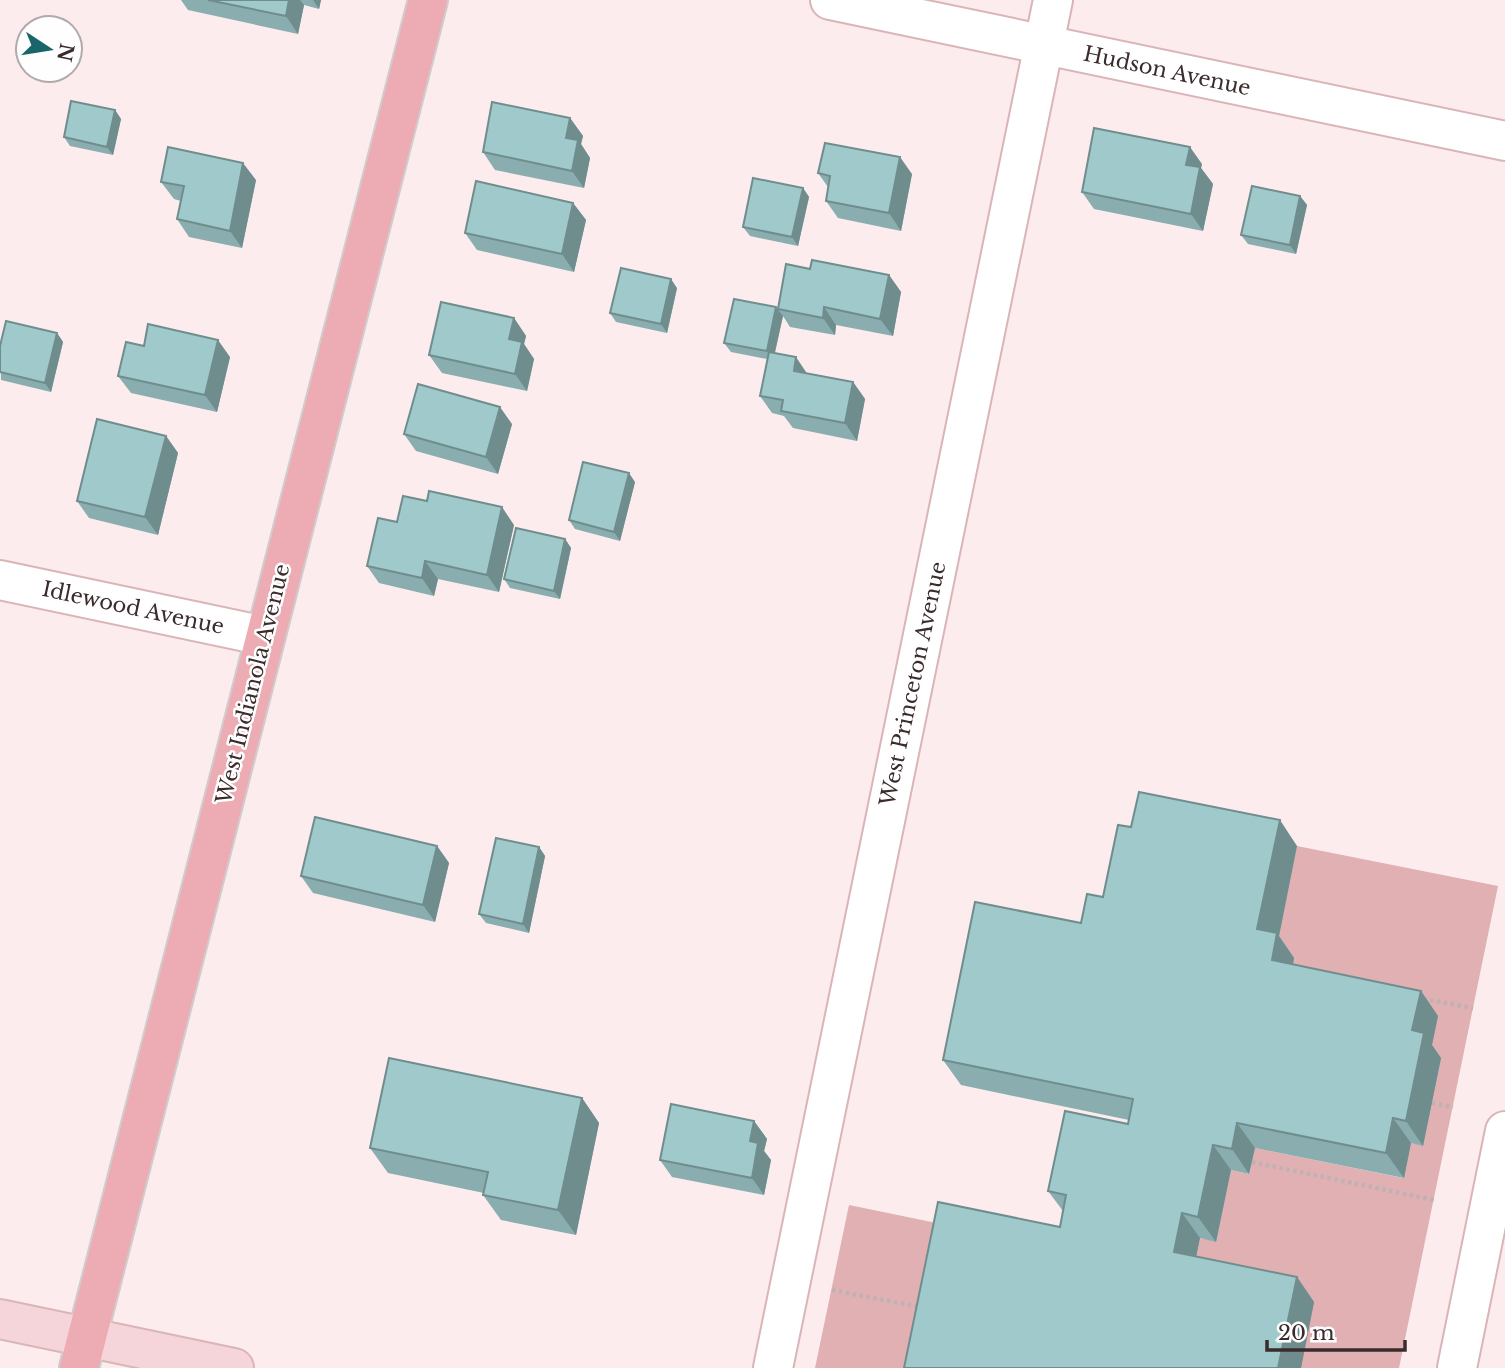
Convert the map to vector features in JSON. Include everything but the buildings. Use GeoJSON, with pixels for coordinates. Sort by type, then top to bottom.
{"type":"FeatureCollection","features":[{"type":"Feature","properties":{"kind":"main road","name":"West Indianola Avenue"},"geometry":{"type":"LineString","coordinates":[[82,1352],[428,0]]}},
{"type":"Feature","properties":{"kind":"street","name":"Hudson Avenue"},"geometry":{"type":"LineString","coordinates":[[830,0],[1505,141]]}},
{"type":"Feature","properties":{"kind":"street","name":"West Princeton Avenue"},"geometry":{"type":"LineString","coordinates":[[773,1368],[1053,0]]}},
{"type":"Feature","properties":{"kind":"street","name":"Idlewood Avenue"},"geometry":{"type":"LineString","coordinates":[[0,580],[265,636]]}},
{"type":"Feature","properties":{"kind":"street"},"geometry":{"type":"LineString","coordinates":[[1457,1368],[1505,1131]]}},
{"type":"Feature","properties":{"kind":"street"},"geometry":{"type":"LineString","coordinates":[[0,1319],[82,1352],[234,1368]]}},
{"type":"Feature","properties":{"kind":"path"},"geometry":{"type":"LineString","coordinates":[[1421,998],[1473,1008]]}},
{"type":"Feature","properties":{"kind":"path"},"geometry":{"type":"LineString","coordinates":[[1432,1102],[1453,1107]]}},
{"type":"Feature","properties":{"kind":"path"},"geometry":{"type":"LineString","coordinates":[[1252,1163],[1434,1200]]}},
{"type":"Feature","properties":{"kind":"path"},"geometry":{"type":"LineString","coordinates":[[831,1290],[928,1309]]}},
{"type":"Feature","properties":{"kind":"path"},"geometry":{"type":"LineString","coordinates":[[915,1319],[918,1307]]}},
{"type":"Feature","properties":{"kind":"shaded area"},"geometry":{"type":"Polygon","coordinates":[[[1297,846],[1498,886],[1399,1368],[1301,1368],[1192,1278],[1200,1238],[1216,1241],[1231,1170],[1249,1174],[1255,1148],[1403,1178],[1411,1143],[1423,1145],[1289,985],[1275,954],[1297,846]]]}},
{"type":"Feature","properties":{"kind":"shaded area"},"geometry":{"type":"Polygon","coordinates":[[[849,1205],[956,1227],[926,1368],[815,1368],[849,1205]]]}}]}
